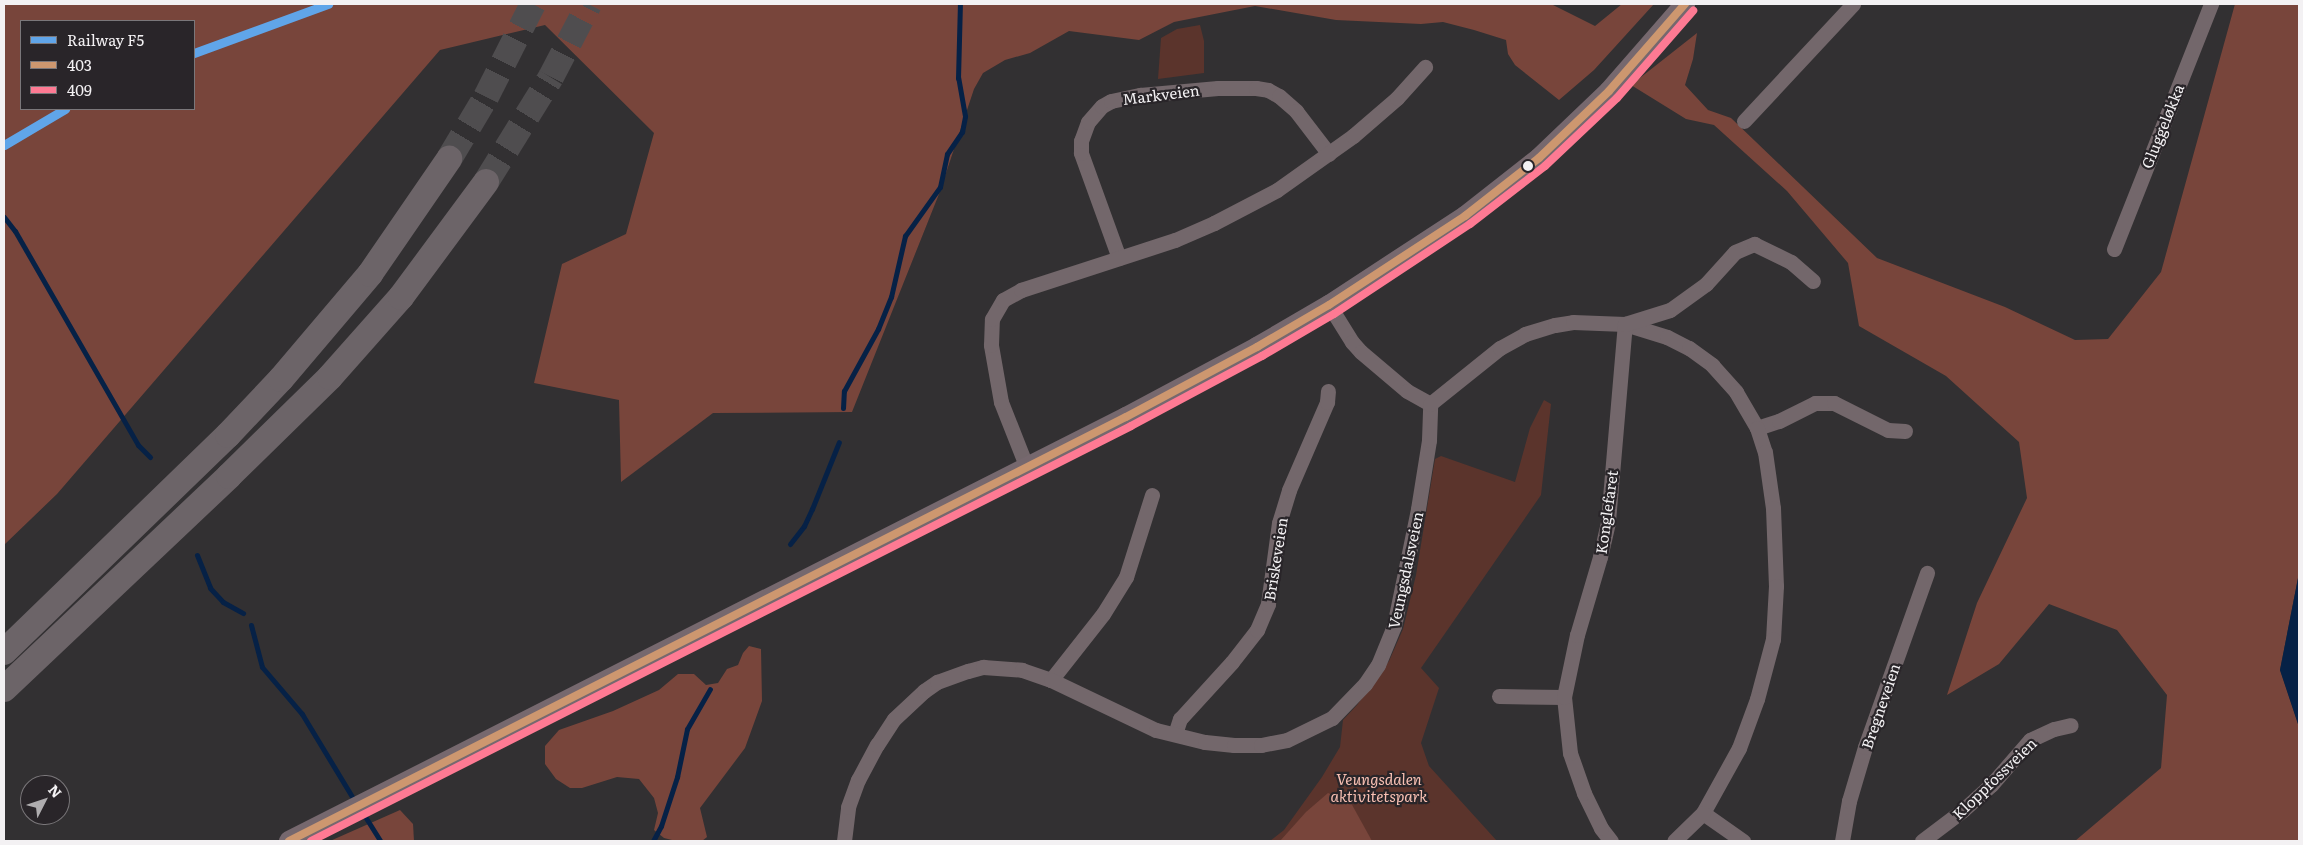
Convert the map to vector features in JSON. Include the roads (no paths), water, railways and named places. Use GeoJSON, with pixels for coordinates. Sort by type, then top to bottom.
{"type":"FeatureCollection","features":[{"type":"Feature","properties":{"kind":"highway"},"geometry":{"type":"LineString","coordinates":[[4,652],[228,435],[281,380],[365,280],[403,229],[449,159]]}},
{"type":"Feature","properties":{"kind":"highway"},"geometry":{"type":"LineString","coordinates":[[4,689],[236,470],[330,377],[401,297],[486,182]]}},
{"type":"Feature","properties":{"kind":"main road"},"geometry":{"type":"LineString","coordinates":[[289,841],[1026,468],[1192,382],[1329,305],[1425,243],[1494,195],[1539,158],[1599,102],[1685,4]]}},
{"type":"Feature","properties":{"kind":"street"},"geometry":{"type":"LineString","coordinates":[[1744,121],[1853,4]]}},
{"type":"Feature","properties":{"kind":"street","name":"Gluggeløkka"},"geometry":{"type":"LineString","coordinates":[[2114,249],[2211,4]]}},
{"type":"Feature","properties":{"kind":"street"},"geometry":{"type":"LineString","coordinates":[[1026,468],[1001,402],[991,345],[994,313],[1003,300],[1015,293],[1174,240],[1214,223],[1277,190],[1329,154],[1397,98],[1425,67]]}},
{"type":"Feature","properties":{"kind":"street","name":"Markveien"},"geometry":{"type":"LineString","coordinates":[[1119,258],[1081,153],[1081,141],[1088,122],[1102,106],[1111,100],[1122,97],[1189,90],[1256,88],[1268,90],[1288,102],[1329,154]]}},
{"type":"Feature","properties":{"kind":"street"},"geometry":{"type":"LineString","coordinates":[[1624,324],[1670,310],[1706,284],[1736,252],[1754,244],[1791,262],[1813,281]]}},
{"type":"Feature","properties":{"kind":"street"},"geometry":{"type":"LineString","coordinates":[[1329,305],[1352,342],[1362,352],[1407,391],[1430,404],[1500,348],[1525,334],[1555,324],[1573,322],[1624,324],[1667,337],[1689,348],[1712,365],[1736,392],[1757,428],[1765,452],[1773,508],[1776,586],[1773,639],[1757,700],[1739,748],[1703,813],[1674,841]]}},
{"type":"Feature","properties":{"kind":"street","name":"Konglefaret"},"geometry":{"type":"LineString","coordinates":[[1611,841],[1601,828],[1584,793],[1570,753],[1564,697],[1577,635],[1600,557],[1608,521],[1624,324]]}},
{"type":"Feature","properties":{"kind":"street","name":"Briskeveien"},"geometry":{"type":"LineString","coordinates":[[1175,734],[1180,719],[1232,662],[1257,630],[1268,604],[1282,515],[1289,490],[1323,415],[1328,391]]}},
{"type":"Feature","properties":{"kind":"street"},"geometry":{"type":"LineString","coordinates":[[1757,428],[1779,421],[1815,403],[1834,403],[1888,430],[1905,431]]}},
{"type":"Feature","properties":{"kind":"street","name":"Veungsdalsveien"},"geometry":{"type":"LineString","coordinates":[[844,841],[848,807],[869,758],[894,719],[924,691],[952,676],[983,668],[1022,670],[1051,680],[1156,730],[1205,742],[1260,745],[1287,740],[1332,718],[1365,684],[1378,665],[1394,626],[1418,509],[1428,440],[1430,404]]}},
{"type":"Feature","properties":{"kind":"street"},"geometry":{"type":"LineString","coordinates":[[1051,680],[1103,614],[1126,577],[1152,495]]}},
{"type":"Feature","properties":{"kind":"street","name":"Bregneveien"},"geometry":{"type":"LineString","coordinates":[[1842,841],[1849,801],[1866,747],[1927,573]]}},
{"type":"Feature","properties":{"kind":"street"},"geometry":{"type":"LineString","coordinates":[[1499,696],[1564,697]]}},
{"type":"Feature","properties":{"kind":"street","name":"Kloppfossveien"},"geometry":{"type":"LineString","coordinates":[[1922,841],[1963,810],[1991,785],[2030,740],[2054,729],[2071,725]]}},
{"type":"Feature","properties":{"kind":"street"},"geometry":{"type":"LineString","coordinates":[[1703,813],[1743,841]]}},
{"type":"Feature","properties":{"kind":"water"},"geometry":{"type":"Polygon","coordinates":[[[2299,573],[2299,727],[2280,670],[2299,573]]]}},
{"type":"Feature","properties":{"kind":"waterway"},"geometry":{"type":"LineString","coordinates":[[843,408],[844,391],[878,329],[891,297],[905,236],[940,187],[947,154],[962,132],[965,116],[958,78],[960,4]]}},
{"type":"Feature","properties":{"kind":"waterway"},"geometry":{"type":"LineString","coordinates":[[4,217],[15,231],[138,445],[150,457]]}},
{"type":"Feature","properties":{"kind":"waterway"},"geometry":{"type":"LineString","coordinates":[[790,544],[804,526],[839,442]]}},
{"type":"Feature","properties":{"kind":"waterway"},"geometry":{"type":"LineString","coordinates":[[197,555],[210,588],[223,602],[243,613]]}},
{"type":"Feature","properties":{"kind":"waterway"},"geometry":{"type":"LineString","coordinates":[[251,625],[262,667],[302,714],[356,803]]}},
{"type":"Feature","properties":{"kind":"waterway"},"geometry":{"type":"LineString","coordinates":[[653,841],[661,826],[677,777],[687,729],[710,689]]}},
{"type":"Feature","properties":{"kind":"waterway"},"geometry":{"type":"LineString","coordinates":[[361,810],[380,841]]}},
{"type":"Feature","properties":{"kind":"tunnel"},"geometry":{"type":"LineString","coordinates":[[449,159],[486,97],[533,4]]}},
{"type":"Feature","properties":{"kind":"tunnel"},"geometry":{"type":"LineString","coordinates":[[486,182],[551,77],[589,4]]}},
{"type":"Feature","properties":{"kind":"rail line","name":"F5"},"geometry":{"type":"LineString","coordinates":[[195,53],[328,4]]}},
{"type":"Feature","properties":{"kind":"rail line","name":"F5"},"geometry":{"type":"LineString","coordinates":[[4,145],[63,110]]}},
{"type":"Feature","properties":{"kind":"park label","name":"Veungsdalen aktivitetspark"},"geometry":{"type":"Point","coordinates":[1379,786]}}]}
